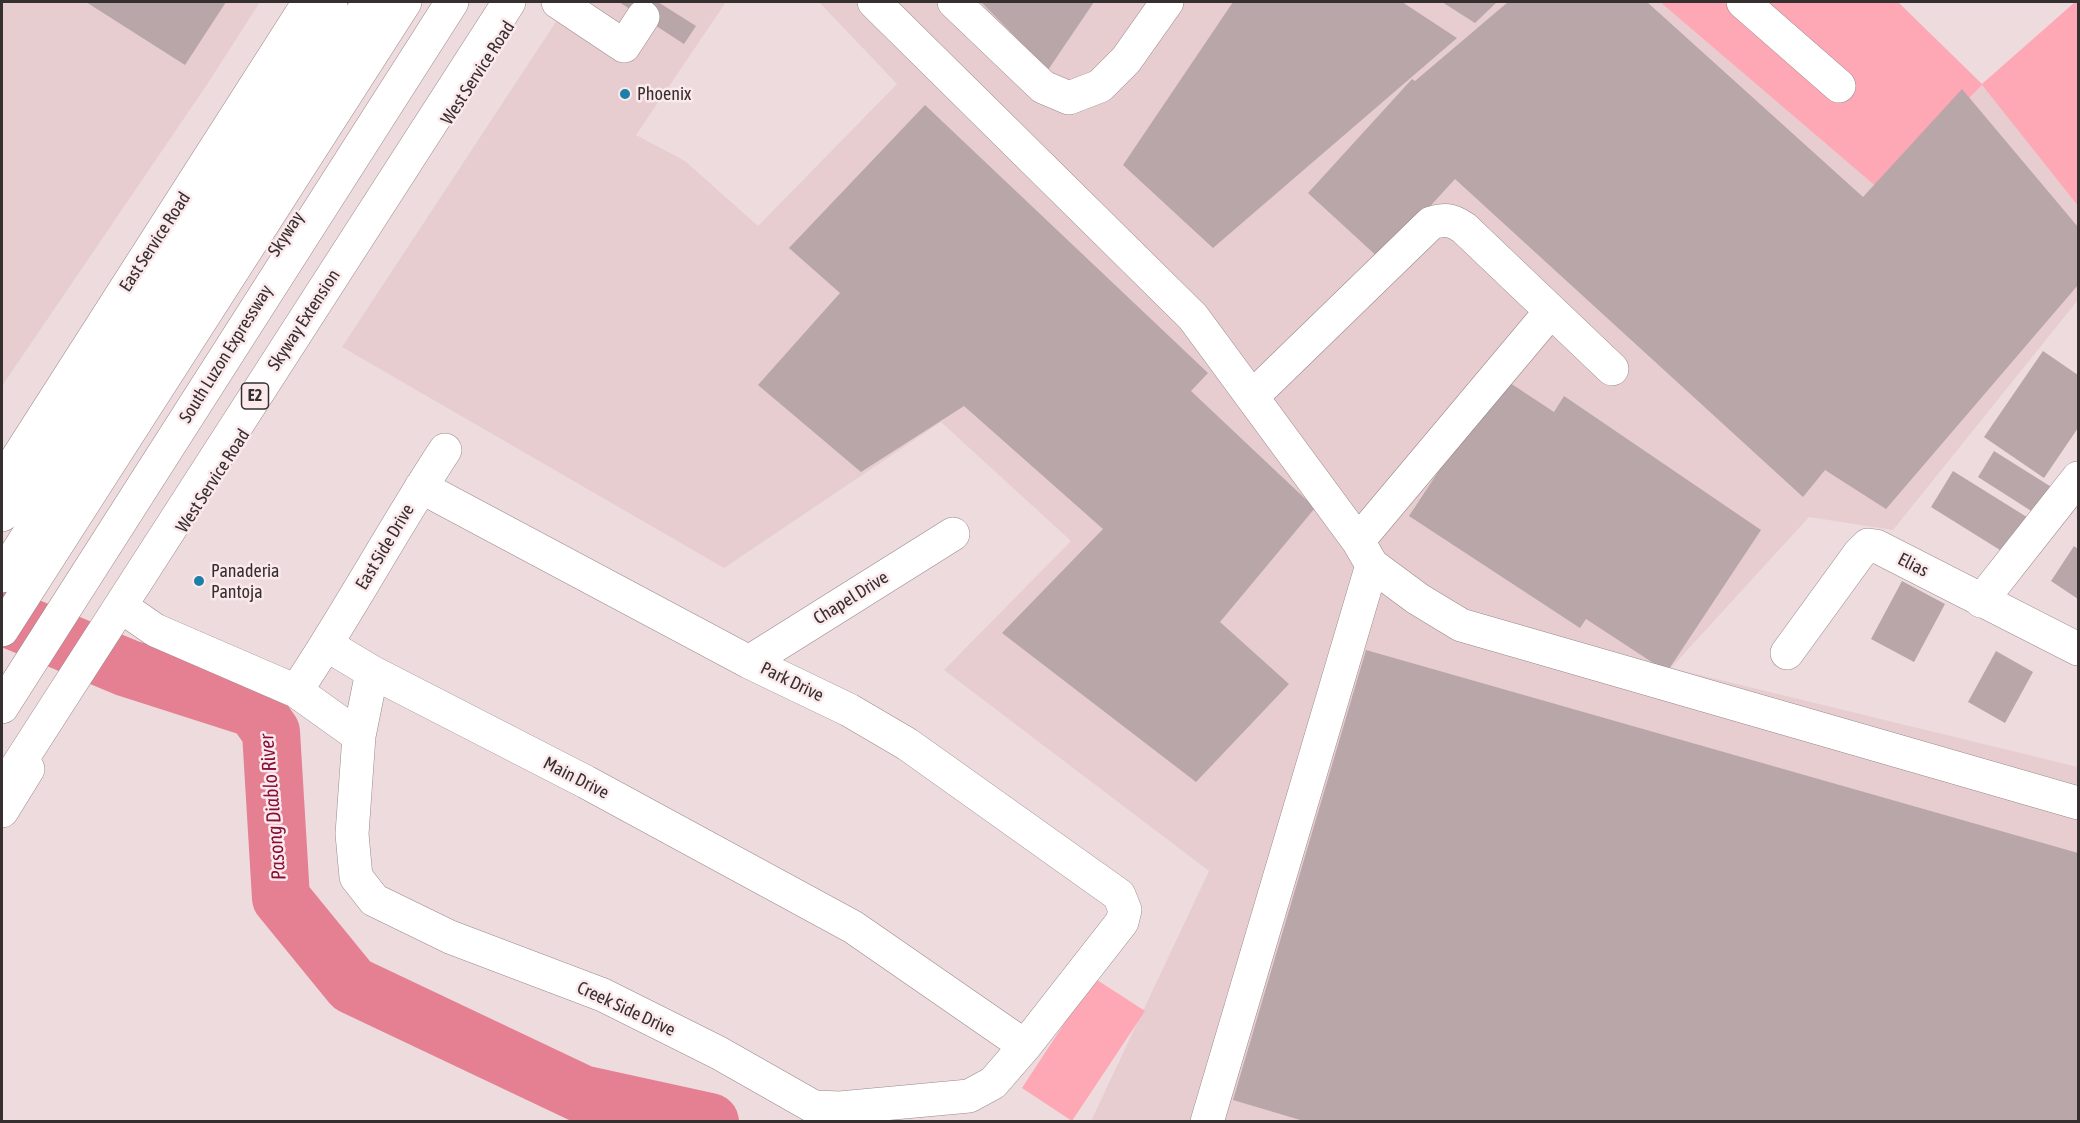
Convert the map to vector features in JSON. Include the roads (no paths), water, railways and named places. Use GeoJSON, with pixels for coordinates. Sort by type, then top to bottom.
{"type":"FeatureCollection","features":[{"type":"Feature","properties":{"kind":"main road","name":"East Service Road"},"geometry":{"type":"LineString","coordinates":[[2,482],[309,2]]}},
{"type":"Feature","properties":{"kind":"main road"},"geometry":{"type":"LineString","coordinates":[[2,515],[330,2]]}},
{"type":"Feature","properties":{"kind":"main road"},"geometry":{"type":"LineString","coordinates":[[2,576],[369,2]]}},
{"type":"Feature","properties":{"kind":"main road","name":"Skyway"},"geometry":{"type":"LineString","coordinates":[[2,630],[405,2]]}},
{"type":"Feature","properties":{"kind":"main road","name":"Skyway"},"geometry":{"type":"LineString","coordinates":[[2,678],[435,2]]}},
{"type":"Feature","properties":{"kind":"main road","name":"South Luzon Expressway"},"geometry":{"type":"LineString","coordinates":[[2,707],[452,2]]}},
{"type":"Feature","properties":{"kind":"main road","name":"Skyway Extension"},"geometry":{"type":"LineString","coordinates":[[2,790],[509,2]]}},
{"type":"Feature","properties":{"kind":"main road","name":"West Service Road"},"geometry":{"type":"LineString","coordinates":[[2,811],[524,2]]}},
{"type":"Feature","properties":{"kind":"main road"},"geometry":{"type":"LineString","coordinates":[[558,2],[624,46],[643,17]]}},
{"type":"Feature","properties":{"kind":"main road"},"geometry":{"type":"LineString","coordinates":[[874,2],[1193,317],[1253,396],[1365,553],[1418,599],[1461,625],[2079,803]]}},
{"type":"Feature","properties":{"kind":"main road"},"geometry":{"type":"LineString","coordinates":[[954,2],[1043,87],[1069,98],[1100,86],[1126,60],[1167,2]]}},
{"type":"Feature","properties":{"kind":"main road"},"geometry":{"type":"LineString","coordinates":[[1743,2],[1839,86]]}},
{"type":"Feature","properties":{"kind":"main road"},"geometry":{"type":"LineString","coordinates":[[1253,396],[1431,223],[1445,219],[1454,221],[1464,228],[1612,369]]}},
{"type":"Feature","properties":{"kind":"main road"},"geometry":{"type":"LineString","coordinates":[[1207,1122],[1365,553],[1551,311]]}},
{"type":"Feature","properties":{"kind":"main road","name":"East Side Drive"},"geometry":{"type":"LineString","coordinates":[[327,645],[421,487],[446,450]]}},
{"type":"Feature","properties":{"kind":"main road"},"geometry":{"type":"LineString","coordinates":[[1982,601],[2079,478]]}},
{"type":"Feature","properties":{"kind":"main road","name":"Park Drive"},"geometry":{"type":"LineString","coordinates":[[421,487],[748,662],[849,710],[907,744],[1119,895],[1125,910],[1122,922]]}},
{"type":"Feature","properties":{"kind":"main road","name":"Chapel Drive"},"geometry":{"type":"LineString","coordinates":[[748,662],[953,534]]}},
{"type":"Feature","properties":{"kind":"main road","name":"Elias"},"geometry":{"type":"LineString","coordinates":[[1786,653],[1868,545],[1876,546],[2079,649]]}},
{"type":"Feature","properties":{"kind":"main road"},"geometry":{"type":"LineString","coordinates":[[122,623],[154,630],[296,691],[359,736]]}},
{"type":"Feature","properties":{"kind":"main road"},"geometry":{"type":"LineString","coordinates":[[296,691],[327,645]]}},
{"type":"Feature","properties":{"kind":"main road","name":"Main Drive"},"geometry":{"type":"LineString","coordinates":[[327,645],[372,672],[586,782],[853,927],[1025,1046]]}},
{"type":"Feature","properties":{"kind":"main road","name":"Creek Side Drive"},"geometry":{"type":"LineString","coordinates":[[372,672],[359,736],[352,834],[356,877],[374,900],[450,937],[603,995],[719,1053],[814,1107],[840,1108],[969,1096],[993,1083],[1025,1046],[1122,922]]}},
{"type":"Feature","properties":{"kind":"waterway","name":"Pasong Diablo River"},"geometry":{"type":"LineString","coordinates":[[2,616],[127,668],[255,709],[271,732],[281,898],[352,985],[582,1094],[710,1122]]}},
{"type":"Feature","properties":{"kind":"place","name":"Phoenix"},"geometry":{"type":"Point","coordinates":[625,94]}},
{"type":"Feature","properties":{"kind":"place","name":"Panaderia Pantoja"},"geometry":{"type":"Point","coordinates":[199,581]}}]}
